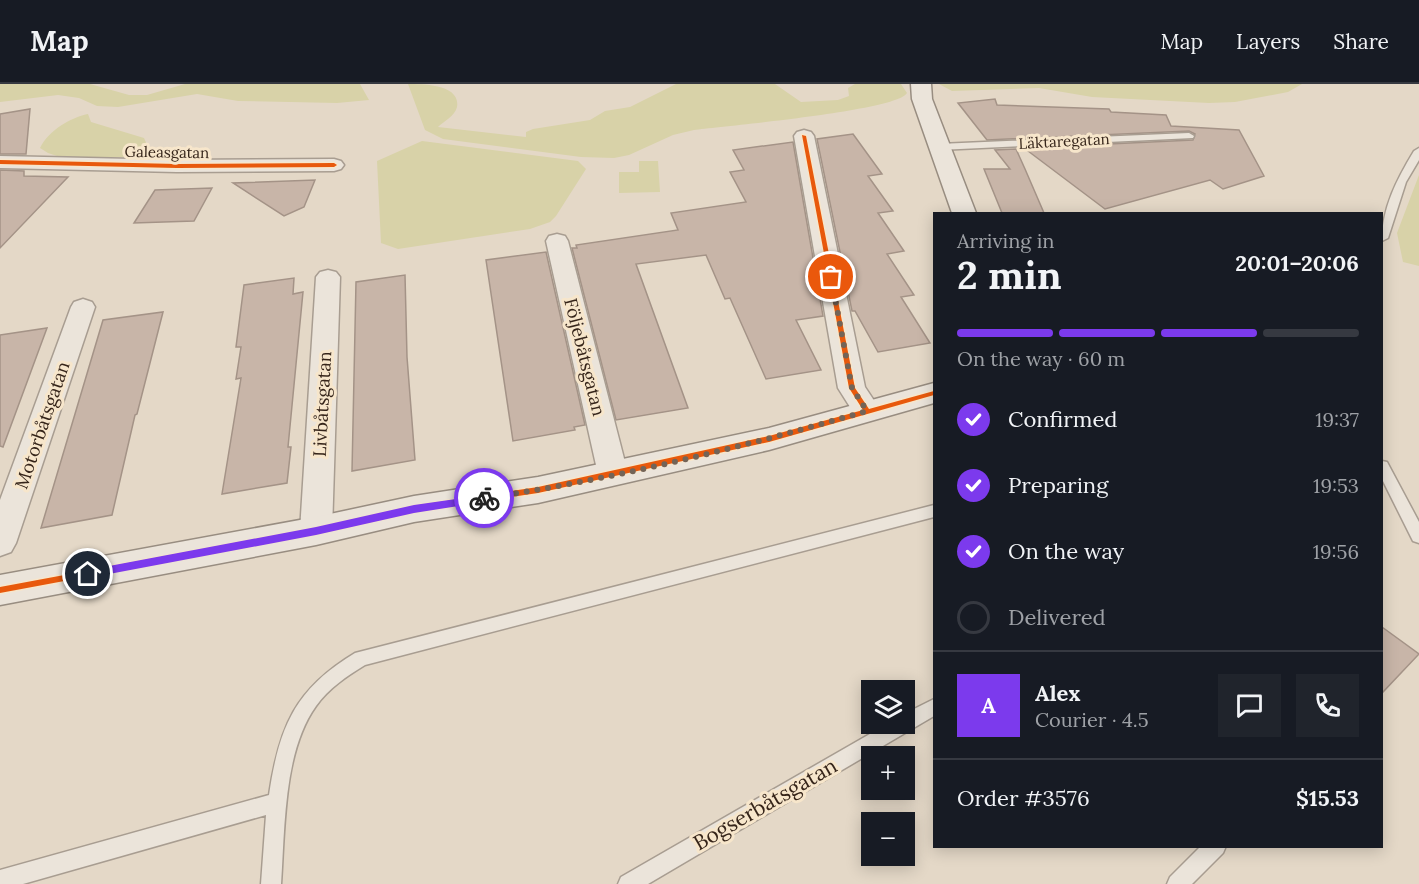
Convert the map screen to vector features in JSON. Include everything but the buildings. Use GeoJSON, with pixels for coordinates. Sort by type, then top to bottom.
{"type":"FeatureCollection","features":[{"type":"Feature","properties":{"kind":"street"},"geometry":{"type":"LineString","coordinates":[[921,84],[922,99],[964,212]]}},
{"type":"Feature","properties":{"kind":"street"},"geometry":{"type":"LineString","coordinates":[[804,136],[852,388],[867,411]]}},
{"type":"Feature","properties":{"kind":"street","name":"Galeasgatan"},"geometry":{"type":"LineString","coordinates":[[0,162],[177,166],[334,165]]}},
{"type":"Feature","properties":{"kind":"street","name":"Följebåtsgatan"},"geometry":{"type":"LineString","coordinates":[[557,241],[613,474]]}},
{"type":"Feature","properties":{"kind":"street","name":"Livbåtsgatan"},"geometry":{"type":"LineString","coordinates":[[316,531],[328,277]]}},
{"type":"Feature","properties":{"kind":"street","name":"Motorbåtsgatan"},"geometry":{"type":"LineString","coordinates":[[0,543],[83,307]]}},
{"type":"Feature","properties":{"kind":"street"},"geometry":{"type":"LineString","coordinates":[[0,590],[316,531],[414,509],[538,490],[769,439],[933,393]]}},
{"type":"Feature","properties":{"kind":"lane","name":"Läktaregatan"},"geometry":{"type":"LineString","coordinates":[[939,147],[1189,136]]}},
{"type":"Feature","properties":{"kind":"lane"},"geometry":{"type":"LineString","coordinates":[[1383,235],[1401,182],[1419,151]]}},
{"type":"Feature","properties":{"kind":"lane"},"geometry":{"type":"LineString","coordinates":[[1383,468],[1419,537]]}},
{"type":"Feature","properties":{"kind":"lane"},"geometry":{"type":"LineString","coordinates":[[271,884],[278,802],[291,734],[307,704],[326,681],[361,658],[933,511]]}},
{"type":"Feature","properties":{"kind":"lane","name":"Bogserbåtsgatan"},"geometry":{"type":"LineString","coordinates":[[628,884],[933,708]]}},
{"type":"Feature","properties":{"kind":"lane"},"geometry":{"type":"LineString","coordinates":[[0,880],[278,802]]}},
{"type":"Feature","properties":{"kind":"lane"},"geometry":{"type":"LineString","coordinates":[[1177,884],[1214,848]]}},
{"type":"Feature","properties":{"kind":"shaded area"},"geometry":{"type":"Polygon","coordinates":[[[0,84],[90,84],[129,95],[147,95],[185,84],[360,84],[369,100],[337,103],[238,101],[197,94],[118,107],[97,106],[79,98],[58,95],[0,102],[0,84]]]}},
{"type":"Feature","properties":{"kind":"shaded area"},"geometry":{"type":"Polygon","coordinates":[[[408,84],[439,87],[453,94],[457,99],[456,110],[438,127],[526,137],[526,132],[533,129],[590,120],[605,111],[630,107],[676,84],[775,84],[801,102],[838,100],[849,96],[848,88],[855,84],[901,84],[907,93],[896,100],[843,112],[694,130],[673,135],[629,155],[614,158],[581,157],[443,139],[425,130],[408,84]]]}},
{"type":"Feature","properties":{"kind":"shaded area"},"geometry":{"type":"Polygon","coordinates":[[[939,84],[1302,84],[1288,92],[1235,102],[1209,103],[1092,97],[1039,88],[952,91],[939,84]]]}},
{"type":"Feature","properties":{"kind":"shaded area"},"geometry":{"type":"Polygon","coordinates":[[[88,114],[91,122],[144,138],[148,147],[133,157],[63,158],[40,148],[61,126],[74,118],[88,114]]]}},
{"type":"Feature","properties":{"kind":"shaded area"},"geometry":{"type":"Polygon","coordinates":[[[422,141],[578,161],[586,169],[550,222],[530,229],[398,249],[381,243],[377,161],[422,141]]]}},
{"type":"Feature","properties":{"kind":"shaded area"},"geometry":{"type":"Polygon","coordinates":[[[639,161],[658,161],[660,192],[619,193],[619,172],[639,172],[639,161]]]}},
{"type":"Feature","properties":{"kind":"shaded area"},"geometry":{"type":"Polygon","coordinates":[[[1419,175],[1419,266],[1403,262],[1397,233],[1419,175]]]}},
{"type":"Feature","properties":{"kind":"cycle path"},"geometry":{"type":"LineString","coordinates":[[804,136],[852,388],[867,411]]}},
{"type":"Feature","properties":{"kind":"cycle path"},"geometry":{"type":"LineString","coordinates":[[0,162],[177,166],[334,165]]}},
{"type":"Feature","properties":{"kind":"cycle path"},"geometry":{"type":"LineString","coordinates":[[0,590],[316,531],[414,509],[538,490],[769,439],[933,393]]}},
{"type":"Feature","properties":{"kind":"way so far"},"geometry":{"type":"LineString","coordinates":[[484,498],[538,490],[769,439],[867,411],[852,388],[831,277]]}},
{"type":"Feature","properties":{"kind":"route"},"geometry":{"type":"LineString","coordinates":[[88,574],[316,531],[414,509],[484,498]]}}]}
